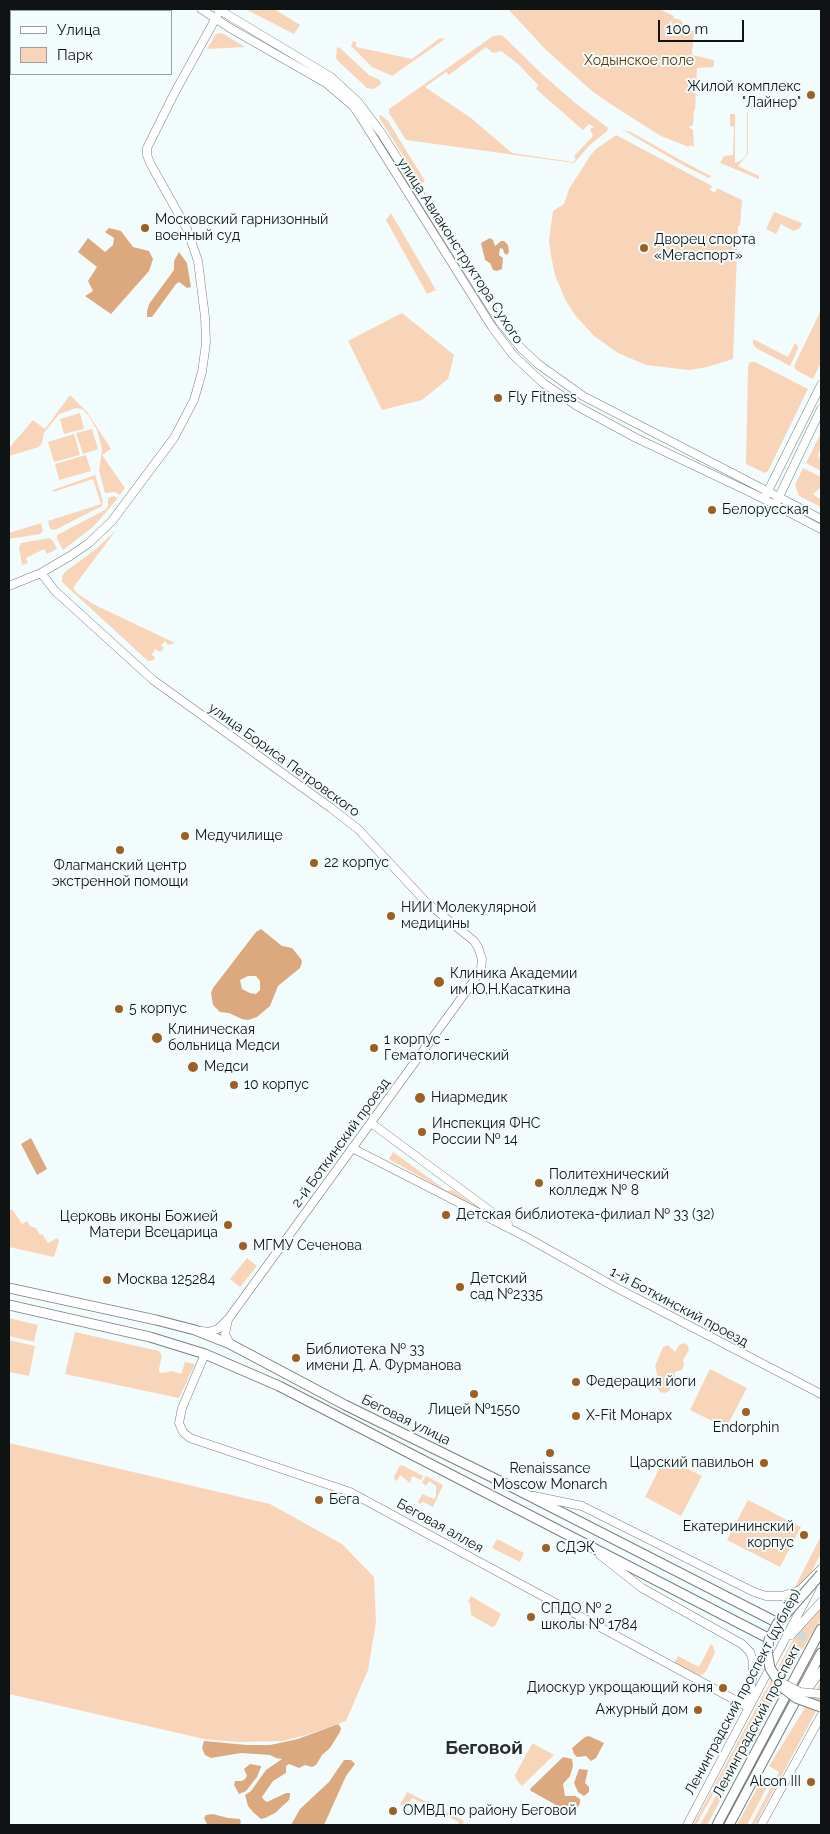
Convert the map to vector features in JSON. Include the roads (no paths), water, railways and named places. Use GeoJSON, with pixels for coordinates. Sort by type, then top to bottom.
{"type":"FeatureCollection","features":[{"type":"Feature","properties":{"kind":"main road","name":"Беговая улица"},"geometry":{"type":"LineString","coordinates":[[9,1288],[156,1320],[195,1330],[230,1344],[345,1405],[523,1493],[774,1622]]}},
{"type":"Feature","properties":{"kind":"main road","name":"Беговая улица"},"geometry":{"type":"LineString","coordinates":[[9,1305],[150,1337],[206,1354],[279,1386],[766,1637]]}},
{"type":"Feature","properties":{"kind":"main road"},"geometry":{"type":"LineString","coordinates":[[821,1574],[786,1613],[771,1634],[767,1657],[770,1668],[782,1687],[796,1698],[821,1707]]}},
{"type":"Feature","properties":{"kind":"main road","name":"Ленинградский проспект"},"geometry":{"type":"LineString","coordinates":[[717,1825],[821,1629]]}},
{"type":"Feature","properties":{"kind":"main road","name":"Ленинградский проспект"},"geometry":{"type":"LineString","coordinates":[[729,1825],[821,1653]]}},
{"type":"Feature","properties":{"kind":"street","name":"улица Авиаконструктора Сухого"},"geometry":{"type":"LineString","coordinates":[[200,9],[326,84],[341,95],[360,116],[492,327],[522,364],[543,383],[577,406],[649,444],[764,499],[821,529]]}},
{"type":"Feature","properties":{"kind":"street","name":"улица Авиаконструктора Сухого"},"geometry":{"type":"LineString","coordinates":[[219,10],[331,77],[346,89],[366,111],[500,322],[521,348],[551,375],[590,400],[821,519]]}},
{"type":"Feature","properties":{"kind":"street"},"geometry":{"type":"LineString","coordinates":[[9,586],[41,574],[89,543],[112,521],[177,433],[187,415],[198,385],[204,357],[206,333],[198,261],[192,240],[183,220],[147,155],[149,141],[219,10]]}},
{"type":"Feature","properties":{"kind":"street"},"geometry":{"type":"LineString","coordinates":[[764,499],[821,385]]}},
{"type":"Feature","properties":{"kind":"street"},"geometry":{"type":"LineString","coordinates":[[775,505],[821,409]]}},
{"type":"Feature","properties":{"kind":"street","name":"улица Бориса Петровского"},"geometry":{"type":"LineString","coordinates":[[41,574],[56,591],[153,680],[331,808],[365,836],[426,902],[474,941],[480,952],[482,964],[473,982]]}},
{"type":"Feature","properties":{"kind":"street","name":"2-й Боткинский проезд"},"geometry":{"type":"LineString","coordinates":[[195,1330],[213,1331],[223,1325],[229,1318],[473,982]]}},
{"type":"Feature","properties":{"kind":"street","name":"1-й Боткинский проезд"},"geometry":{"type":"LineString","coordinates":[[371,1123],[528,1238]]}},
{"type":"Feature","properties":{"kind":"street","name":"1-й Боткинский проезд"},"geometry":{"type":"LineString","coordinates":[[352,1148],[528,1238],[613,1286],[821,1394]]}},
{"type":"Feature","properties":{"kind":"street"},"geometry":{"type":"LineString","coordinates":[[229,1318],[225,1329],[227,1340],[230,1344]]}},
{"type":"Feature","properties":{"kind":"street","name":"Беговая аллея"},"geometry":{"type":"LineString","coordinates":[[206,1354],[182,1408],[179,1423],[183,1432],[190,1438],[350,1492],[748,1708]]}},
{"type":"Feature","properties":{"kind":"street"},"geometry":{"type":"LineString","coordinates":[[523,1493],[582,1506],[766,1596],[782,1596],[800,1590],[821,1569]]}},
{"type":"Feature","properties":{"kind":"street","name":"Беговая улица"},"geometry":{"type":"LineString","coordinates":[[561,1530],[605,1558],[635,1583],[742,1644],[750,1652],[753,1666],[748,1708]]}},
{"type":"Feature","properties":{"kind":"street","name":"Ленинградский проспект (дублёр)"},"geometry":{"type":"LineString","coordinates":[[687,1825],[821,1569]]}},
{"type":"Feature","properties":{"kind":"street"},"geometry":{"type":"LineString","coordinates":[[771,1665],[798,1626],[821,1602]]}},
{"type":"Feature","properties":{"kind":"street"},"geometry":{"type":"LineString","coordinates":[[786,1718],[821,1671]]}},
{"type":"Feature","properties":{"kind":"street"},"geometry":{"type":"LineString","coordinates":[[775,1678],[800,1692],[821,1694]]}},
{"type":"Feature","properties":{"kind":"street"},"geometry":{"type":"LineString","coordinates":[[761,1825],[821,1716]]}},
{"type":"Feature","properties":{"kind":"street"},"geometry":{"type":"LineString","coordinates":[[811,1734],[821,1726]]}},
{"type":"Feature","properties":{"kind":"tunnel"},"geometry":{"type":"LineString","coordinates":[[774,1621],[821,1646]]}},
{"type":"Feature","properties":{"kind":"tunnel"},"geometry":{"type":"LineString","coordinates":[[766,1637],[821,1665]]}},
{"type":"Feature","properties":{"kind":"place","name":"Жилой комплекс \"Лайнер\""},"geometry":{"type":"Point","coordinates":[811,95]}},
{"type":"Feature","properties":{"kind":"place","name":"Московский гарнизонный военный суд"},"geometry":{"type":"Point","coordinates":[145,228]}},
{"type":"Feature","properties":{"kind":"place","name":"Дворец спорта «Мегаспорт»"},"geometry":{"type":"Point","coordinates":[644,248]}},
{"type":"Feature","properties":{"kind":"place","name":"Fly Fitness"},"geometry":{"type":"Point","coordinates":[498,398]}},
{"type":"Feature","properties":{"kind":"place","name":"Белорусская"},"geometry":{"type":"Point","coordinates":[712,510]}},
{"type":"Feature","properties":{"kind":"place","name":"Медучилище"},"geometry":{"type":"Point","coordinates":[185,836]}},
{"type":"Feature","properties":{"kind":"place","name":"Флагманский центр экстренной помощи"},"geometry":{"type":"Point","coordinates":[120,850]}},
{"type":"Feature","properties":{"kind":"place","name":"22 корпус"},"geometry":{"type":"Point","coordinates":[314,863]}},
{"type":"Feature","properties":{"kind":"place","name":"НИИ Молекулярной медицины"},"geometry":{"type":"Point","coordinates":[391,916]}},
{"type":"Feature","properties":{"kind":"place","name":"Клиника Академии им Ю.Н.Касаткина"},"geometry":{"type":"Point","coordinates":[439,982]}},
{"type":"Feature","properties":{"kind":"place","name":"5 корпус"},"geometry":{"type":"Point","coordinates":[119,1009]}},
{"type":"Feature","properties":{"kind":"place","name":"Клиническая больница Медси"},"geometry":{"type":"Point","coordinates":[157,1038]}},
{"type":"Feature","properties":{"kind":"place","name":"1 корпус - Гематологический"},"geometry":{"type":"Point","coordinates":[374,1048]}},
{"type":"Feature","properties":{"kind":"place","name":"Медси"},"geometry":{"type":"Point","coordinates":[193,1067]}},
{"type":"Feature","properties":{"kind":"place","name":"10 корпус"},"geometry":{"type":"Point","coordinates":[234,1085]}},
{"type":"Feature","properties":{"kind":"place","name":"Ниармедик"},"geometry":{"type":"Point","coordinates":[420,1098]}},
{"type":"Feature","properties":{"kind":"place","name":"Инспекция ФНС России № 14"},"geometry":{"type":"Point","coordinates":[422,1132]}},
{"type":"Feature","properties":{"kind":"place","name":"Политехнический колледж № 8"},"geometry":{"type":"Point","coordinates":[539,1183]}},
{"type":"Feature","properties":{"kind":"place","name":"Детская библиотека-филиал № 33 (32)"},"geometry":{"type":"Point","coordinates":[446,1215]}},
{"type":"Feature","properties":{"kind":"place","name":"Церковь иконы Божией Матери Всецарица"},"geometry":{"type":"Point","coordinates":[228,1225]}},
{"type":"Feature","properties":{"kind":"place","name":"МГМУ Сеченова"},"geometry":{"type":"Point","coordinates":[243,1246]}},
{"type":"Feature","properties":{"kind":"place","name":"Москва 125284"},"geometry":{"type":"Point","coordinates":[107,1280]}},
{"type":"Feature","properties":{"kind":"place","name":"Детский сад №2335"},"geometry":{"type":"Point","coordinates":[460,1287]}},
{"type":"Feature","properties":{"kind":"place","name":"Библиотека № 33 имени Д. А. Фурманова"},"geometry":{"type":"Point","coordinates":[296,1358]}},
{"type":"Feature","properties":{"kind":"place","name":"Федерация йоги"},"geometry":{"type":"Point","coordinates":[576,1382]}},
{"type":"Feature","properties":{"kind":"place","name":"Лицей №1550"},"geometry":{"type":"Point","coordinates":[474,1394]}},
{"type":"Feature","properties":{"kind":"place","name":"Endorphin"},"geometry":{"type":"Point","coordinates":[746,1412]}},
{"type":"Feature","properties":{"kind":"place","name":"X-Fit Монарх"},"geometry":{"type":"Point","coordinates":[576,1416]}},
{"type":"Feature","properties":{"kind":"place","name":"Renaissance Moscow Monarch"},"geometry":{"type":"Point","coordinates":[550,1453]}},
{"type":"Feature","properties":{"kind":"place","name":"Царский павильон"},"geometry":{"type":"Point","coordinates":[764,1463]}},
{"type":"Feature","properties":{"kind":"place","name":"Бега"},"geometry":{"type":"Point","coordinates":[319,1500]}},
{"type":"Feature","properties":{"kind":"place","name":"Екатерининский корпус"},"geometry":{"type":"Point","coordinates":[804,1535]}},
{"type":"Feature","properties":{"kind":"place","name":"СДЭК"},"geometry":{"type":"Point","coordinates":[546,1548]}},
{"type":"Feature","properties":{"kind":"place","name":"СПДО № 2 школы № 1784"},"geometry":{"type":"Point","coordinates":[531,1617]}},
{"type":"Feature","properties":{"kind":"place","name":"Диоскур укрощающий коня"},"geometry":{"type":"Point","coordinates":[723,1688]}},
{"type":"Feature","properties":{"kind":"place","name":"Ажурный дом"},"geometry":{"type":"Point","coordinates":[698,1710]}},
{"type":"Feature","properties":{"kind":"place","name":"Alcon III"},"geometry":{"type":"Point","coordinates":[811,1782]}},
{"type":"Feature","properties":{"kind":"place","name":"ОМВД по району Беговой"},"geometry":{"type":"Point","coordinates":[393,1811]}},
{"type":"Feature","properties":{"kind":"district","name":"Беговой"},"geometry":{"type":"Point","coordinates":[484,1748]}},
{"type":"Feature","properties":{"kind":"park label","name":"Ходынское поле"},"geometry":{"type":"Point","coordinates":[639,61]}}]}
